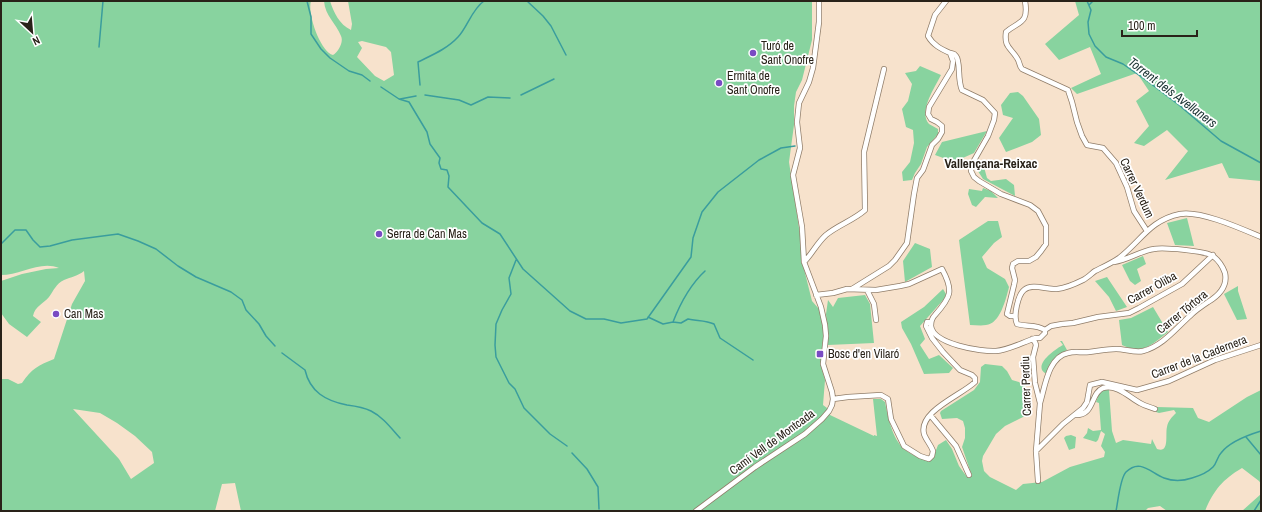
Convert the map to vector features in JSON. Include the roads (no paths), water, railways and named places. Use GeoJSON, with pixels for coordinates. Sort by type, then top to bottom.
{"type":"FeatureCollection","features":[{"type":"Feature","properties":{"kind":"street"},"geometry":{"type":"LineString","coordinates":[[819,1],[819,22],[812,68],[809,82],[799,103],[797,122],[800,148],[793,175],[802,227],[804,262],[821,307],[825,325],[826,336],[823,364],[833,399],[860,396],[884,397],[888,400],[893,425],[904,446],[920,456],[929,459],[932,456],[933,451],[924,434],[926,421],[941,405],[964,391],[975,382],[975,378],[972,375],[960,370],[932,338],[926,326],[927,322],[931,323]]}},
{"type":"Feature","properties":{"kind":"street"},"geometry":{"type":"LineString","coordinates":[[946,1],[935,15],[928,36],[931,42],[936,46],[955,54],[959,66],[958,79],[962,90],[984,100],[995,113],[988,136],[972,164],[971,171],[974,177],[1001,194],[1030,206],[1038,211],[1046,226],[1046,244],[1036,257],[1029,261],[1018,261],[1013,264],[1012,268],[1015,280],[1007,314],[1014,316]]}},
{"type":"Feature","properties":{"kind":"street","name":"Carrer Verdum"},"geometry":{"type":"LineString","coordinates":[[1024,1],[1026,9],[1024,17],[1021,22],[1006,32],[1006,44],[1018,59],[1022,69],[1068,90],[1082,136],[1087,145],[1104,148],[1116,163],[1127,187],[1134,211],[1147,230]]}},
{"type":"Feature","properties":{"kind":"street"},"geometry":{"type":"LineString","coordinates":[[852,289],[888,266],[902,252],[907,243],[917,178],[923,170],[932,145],[942,132],[942,126],[931,120],[928,114],[929,107],[952,69],[953,61],[950,52]]}},
{"type":"Feature","properties":{"kind":"street"},"geometry":{"type":"LineString","coordinates":[[804,262],[826,235],[860,215],[865,210],[864,152],[884,69]]}},
{"type":"Feature","properties":{"kind":"street"},"geometry":{"type":"LineString","coordinates":[[816,295],[852,289],[876,290],[909,284],[942,269],[949,285],[949,293],[947,301],[932,319],[931,327],[934,334],[942,340],[962,347],[984,351],[1004,350],[1032,339],[1040,338],[1045,333],[1045,330],[1039,326],[1016,324],[1014,316],[1021,294],[1025,289],[1029,287],[1049,289],[1066,287],[1084,280],[1120,258],[1147,230],[1169,217],[1190,213],[1211,218],[1240,228],[1261,238]]}},
{"type":"Feature","properties":{"kind":"street"},"geometry":{"type":"LineString","coordinates":[[1110,263],[1120,261],[1146,251],[1164,247],[1192,252],[1202,251],[1213,256]]}},
{"type":"Feature","properties":{"kind":"street","name":"Carrer Òliba"},"geometry":{"type":"LineString","coordinates":[[1045,330],[1056,325],[1129,313],[1182,284],[1213,256]]}},
{"type":"Feature","properties":{"kind":"street","name":"Carrer Tórtora"},"geometry":{"type":"LineString","coordinates":[[1040,403],[1046,379],[1054,363],[1064,354],[1069,352],[1088,352],[1116,349],[1143,352],[1159,343],[1179,327],[1190,315],[1219,295],[1225,282],[1226,275],[1218,260],[1213,256]]}},
{"type":"Feature","properties":{"kind":"street"},"geometry":{"type":"LineString","coordinates":[[867,290],[874,304],[876,320]]}},
{"type":"Feature","properties":{"kind":"street","name":"Carrer Perdiu"},"geometry":{"type":"LineString","coordinates":[[1032,339],[1036,345],[1033,357],[1035,383],[1040,403],[1036,451],[1038,481]]}},
{"type":"Feature","properties":{"kind":"street","name":"Carrer de la Cadernera"},"geometry":{"type":"LineString","coordinates":[[1036,451],[1087,402],[1090,386],[1095,383],[1111,383],[1137,390],[1169,381],[1215,360],[1261,345]]}},
{"type":"Feature","properties":{"kind":"street"},"geometry":{"type":"LineString","coordinates":[[1075,414],[1080,415],[1088,410],[1093,404],[1098,391],[1103,388],[1110,387],[1119,390],[1141,404],[1155,409]]}},
{"type":"Feature","properties":{"kind":"street","name":"Camí Vell de Montcada"},"geometry":{"type":"LineString","coordinates":[[696,511],[754,467],[805,434],[829,411],[833,399]]}},
{"type":"Feature","properties":{"kind":"street"},"geometry":{"type":"LineString","coordinates":[[930,416],[956,446],[969,475]]}},
{"type":"Feature","properties":{"kind":"waterway"},"geometry":{"type":"LineString","coordinates":[[99,47],[103,1]]}},
{"type":"Feature","properties":{"kind":"waterway"},"geometry":{"type":"LineString","coordinates":[[307,1],[311,17],[311,34],[321,49],[330,58],[349,71],[362,75],[370,81]]}},
{"type":"Feature","properties":{"kind":"waterway"},"geometry":{"type":"LineString","coordinates":[[420,85],[418,62],[454,41],[461,33],[476,9],[484,1]]}},
{"type":"Feature","properties":{"kind":"waterway"},"geometry":{"type":"LineString","coordinates":[[527,1],[551,26],[566,55]]}},
{"type":"Feature","properties":{"kind":"waterway","name":"Torrent dels Avellaners"},"geometry":{"type":"LineString","coordinates":[[1087,1],[1091,10],[1088,22],[1089,34],[1095,46],[1106,57],[1123,64],[1146,80],[1179,105],[1221,141],[1261,163]]}},
{"type":"Feature","properties":{"kind":"waterway","name":"Torrent dels Avellaners"},"geometry":{"type":"LineString","coordinates":[[1089,5],[1093,1]]}},
{"type":"Feature","properties":{"kind":"waterway"},"geometry":{"type":"LineString","coordinates":[[521,95],[554,79]]}},
{"type":"Feature","properties":{"kind":"waterway"},"geometry":{"type":"LineString","coordinates":[[381,87],[399,99],[409,102],[427,132],[430,144],[440,158],[439,163],[441,169],[447,170],[449,176],[448,187],[482,223],[500,234],[523,269],[570,311],[586,319],[604,319],[621,323],[647,319],[691,257],[693,238],[702,212],[718,192],[759,160],[781,148],[795,146]]}},
{"type":"Feature","properties":{"kind":"waterway"},"geometry":{"type":"LineString","coordinates":[[425,95],[459,100],[471,105],[488,97],[510,98]]}},
{"type":"Feature","properties":{"kind":"waterway"},"geometry":{"type":"LineString","coordinates":[[400,99],[416,96]]}},
{"type":"Feature","properties":{"kind":"waterway"},"geometry":{"type":"LineString","coordinates":[[1,244],[15,230],[26,230],[40,247],[72,240],[118,234],[138,241],[156,249],[178,266],[196,277],[231,292],[242,300],[246,310],[259,324],[266,336],[275,346]]}},
{"type":"Feature","properties":{"kind":"waterway"},"geometry":{"type":"LineString","coordinates":[[516,260],[509,278],[511,294],[496,324],[496,357],[509,383],[515,389],[524,408],[550,434],[567,446]]}},
{"type":"Feature","properties":{"kind":"waterway"},"geometry":{"type":"LineString","coordinates":[[673,322],[686,295],[705,271]]}},
{"type":"Feature","properties":{"kind":"waterway"},"geometry":{"type":"LineString","coordinates":[[648,317],[663,324],[673,322],[681,323],[688,319],[705,321],[714,324],[720,338],[753,360]]}},
{"type":"Feature","properties":{"kind":"waterway"},"geometry":{"type":"LineString","coordinates":[[282,353],[305,370],[307,378],[315,390],[320,394],[332,401],[362,408],[375,413],[400,438]]}},
{"type":"Feature","properties":{"kind":"waterway"},"geometry":{"type":"LineString","coordinates":[[1116,511],[1122,479],[1126,472],[1131,468],[1141,466],[1170,480],[1192,478],[1211,469],[1224,449],[1229,445],[1261,431]]}},
{"type":"Feature","properties":{"kind":"waterway"},"geometry":{"type":"LineString","coordinates":[[1246,437],[1261,455]]}},
{"type":"Feature","properties":{"kind":"waterway"},"geometry":{"type":"LineString","coordinates":[[572,453],[587,469],[598,487],[599,509]]}},
{"type":"Feature","properties":{"kind":"waterway"},"geometry":{"type":"LineString","coordinates":[[1254,511],[1261,500]]}},
{"type":"Feature","properties":{"kind":"place","name":"Turó de Sant Onofre"},"geometry":{"type":"Point","coordinates":[753,53]}},
{"type":"Feature","properties":{"kind":"place","name":"Ermita de Sant Onofre"},"geometry":{"type":"Point","coordinates":[719,83]}},
{"type":"Feature","properties":{"kind":"place","name":"Serra de Can Mas"},"geometry":{"type":"Point","coordinates":[379,234]}},
{"type":"Feature","properties":{"kind":"place","name":"Can Mas"},"geometry":{"type":"Point","coordinates":[56,314]}},
{"type":"Feature","properties":{"kind":"place","name":"Bosc d'en Vilaró"},"geometry":{"type":"Point","coordinates":[820,354]}},
{"type":"Feature","properties":{"kind":"district","name":"Vallençana-Reixac"},"geometry":{"type":"Point","coordinates":[991,163]}}]}
